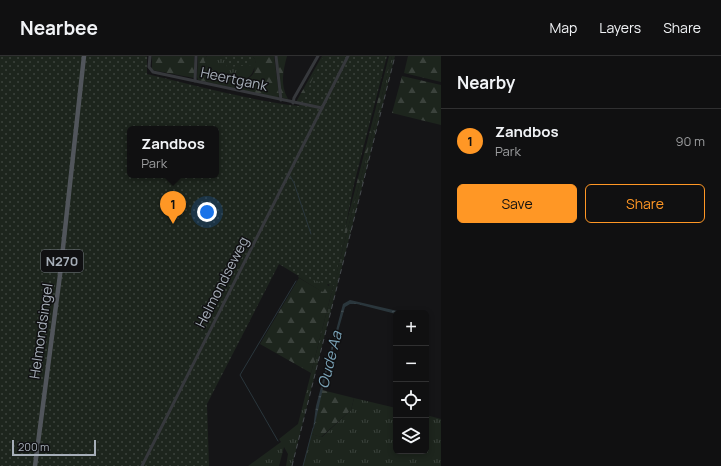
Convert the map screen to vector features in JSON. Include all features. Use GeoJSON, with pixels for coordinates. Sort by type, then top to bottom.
{"type":"FeatureCollection","features":[{"type":"Feature","properties":{"kind":"main road","name":"Helmondsingel"},"geometry":{"type":"LineString","coordinates":[[35,466],[63,252],[84,56]]}},
{"type":"Feature","properties":{"kind":"street","name":"Heertgank"},"geometry":{"type":"LineString","coordinates":[[150,56],[149,67],[153,72],[281,100]]}},
{"type":"Feature","properties":{"kind":"street"},"geometry":{"type":"LineString","coordinates":[[195,81],[196,56]]}},
{"type":"Feature","properties":{"kind":"street"},"geometry":{"type":"LineString","coordinates":[[276,56],[281,100],[322,108]]}},
{"type":"Feature","properties":{"kind":"street"},"geometry":{"type":"LineString","coordinates":[[293,103],[294,98],[318,56]]}},
{"type":"Feature","properties":{"kind":"street","name":"Helmondseweg"},"geometry":{"type":"LineString","coordinates":[[142,466],[348,56]]}},
{"type":"Feature","properties":{"kind":"green space"},"geometry":{"type":"Polygon","coordinates":[[[0,56],[147,56],[147,74],[242,96],[299,106],[324,56],[387,56],[354,184],[334,286],[297,275],[279,264],[207,404],[209,466],[0,466],[0,56]]]}},
{"type":"Feature","properties":{"kind":"green space"},"geometry":{"type":"Polygon","coordinates":[[[152,56],[194,56],[194,78],[152,70],[152,56]]]}},
{"type":"Feature","properties":{"kind":"green space"},"geometry":{"type":"Polygon","coordinates":[[[198,56],[207,56],[204,60],[207,66],[215,72],[227,74],[228,77],[225,81],[228,82],[246,79],[252,75],[256,62],[252,56],[274,56],[279,95],[278,98],[198,80],[198,56]]]}},
{"type":"Feature","properties":{"kind":"green space"},"geometry":{"type":"Polygon","coordinates":[[[207,56],[252,56],[256,60],[253,72],[248,78],[228,82],[225,79],[228,77],[215,72],[207,66],[204,60],[207,56]]]}},
{"type":"Feature","properties":{"kind":"green space"},"geometry":{"type":"Polygon","coordinates":[[[225,56],[253,56],[253,65],[227,67],[225,56]]]}},
{"type":"Feature","properties":{"kind":"green space"},"geometry":{"type":"Polygon","coordinates":[[[277,56],[287,56],[283,73],[283,83],[285,94],[288,99],[281,96],[277,56]]]}},
{"type":"Feature","properties":{"kind":"green space"},"geometry":{"type":"Polygon","coordinates":[[[322,56],[346,56],[321,106],[296,102],[322,56]]]}},
{"type":"Feature","properties":{"kind":"green space"},"geometry":{"type":"Polygon","coordinates":[[[389,56],[392,56],[311,373],[260,344],[299,278],[323,292],[327,285],[329,286],[333,276],[389,56]]]}},
{"type":"Feature","properties":{"kind":"green space"},"geometry":{"type":"Polygon","coordinates":[[[392,56],[395,56],[292,466],[286,466],[288,454],[284,447],[279,466],[248,466],[281,442],[279,439],[298,424],[392,56]]]}},
{"type":"Feature","properties":{"kind":"green space"},"geometry":{"type":"Polygon","coordinates":[[[408,56],[441,56],[441,82],[404,73],[408,56]]]}},
{"type":"Feature","properties":{"kind":"green space"},"geometry":{"type":"Polygon","coordinates":[[[402,76],[441,85],[441,125],[392,113],[402,76]]]}},
{"type":"Feature","properties":{"kind":"green space"},"geometry":{"type":"Polygon","coordinates":[[[317,244],[329,281],[324,293],[298,277],[317,244]]]}},
{"type":"Feature","properties":{"kind":"green space"},"geometry":{"type":"Polygon","coordinates":[[[322,390],[354,398],[351,410],[321,437],[311,434],[314,428],[322,390]]]}},
{"type":"Feature","properties":{"kind":"green space"},"geometry":{"type":"Polygon","coordinates":[[[354,398],[393,407],[393,454],[429,454],[429,416],[441,419],[441,466],[303,466],[311,434],[322,437],[351,410],[354,398]]]}},
{"type":"Feature","properties":{"kind":"water"},"geometry":{"type":"Polygon","coordinates":[[[350,300],[393,310],[393,313],[357,304],[350,304],[345,307],[328,366],[313,429],[316,406],[343,304],[350,300]]]}},
{"type":"Feature","properties":{"kind":"waterway"},"geometry":{"type":"LineString","coordinates":[[290,176],[294,183],[311,234]]}},
{"type":"Feature","properties":{"kind":"waterway"},"geometry":{"type":"LineString","coordinates":[[278,441],[240,375],[296,281]]}},
{"type":"Feature","properties":{"kind":"waterway","name":"Oude Aa"},"geometry":{"type":"LineString","coordinates":[[303,466],[313,428]]}},
{"type":"Feature","properties":{"kind":"railway"},"geometry":{"type":"LineString","coordinates":[[292,466],[395,56]]}},
{"type":"Feature","properties":{"kind":"place","name":"Zandbos"},"geometry":{"type":"Point","coordinates":[173,224]}}]}
